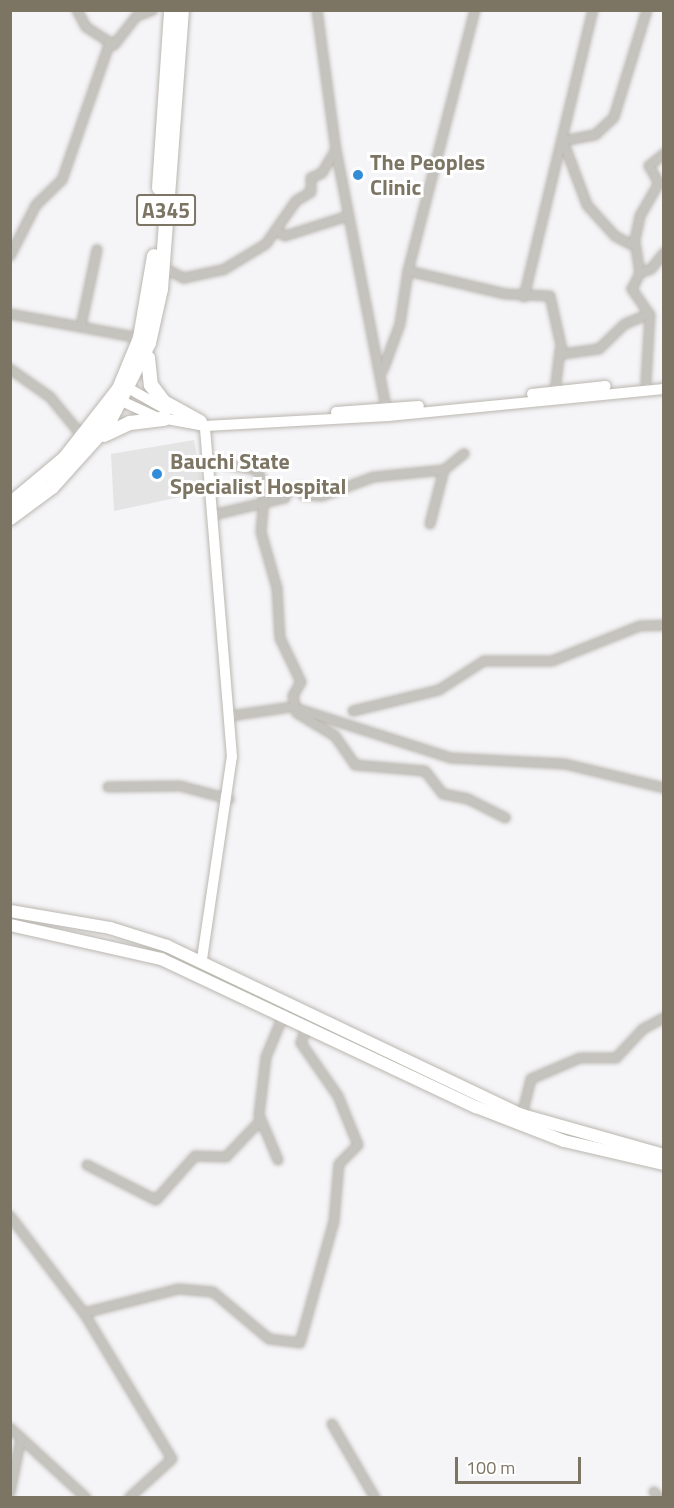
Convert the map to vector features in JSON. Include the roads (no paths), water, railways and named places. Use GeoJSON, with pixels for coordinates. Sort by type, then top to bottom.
{"type":"FeatureCollection","features":[{"type":"Feature","properties":{"kind":"highway","name":"A345"},"geometry":{"type":"LineString","coordinates":[[145,337],[154,259],[171,10]]}},
{"type":"Feature","properties":{"kind":"highway","name":"A345"},"geometry":{"type":"LineString","coordinates":[[10,518],[52,486],[89,440],[118,400],[145,337],[162,267],[182,10]]}},
{"type":"Feature","properties":{"kind":"highway"},"geometry":{"type":"LineString","coordinates":[[145,337],[146,367],[151,386],[164,402],[203,424]]}},
{"type":"Feature","properties":{"kind":"highway"},"geometry":{"type":"LineString","coordinates":[[89,440],[130,423],[165,419]]}},
{"type":"Feature","properties":{"kind":"highway","name":"A345"},"geometry":{"type":"LineString","coordinates":[[10,504],[89,440]]}},
{"type":"Feature","properties":{"kind":"main road"},"geometry":{"type":"LineString","coordinates":[[10,911],[110,928],[202,959],[522,1115],[663,1155]]}},
{"type":"Feature","properties":{"kind":"main road"},"geometry":{"type":"LineString","coordinates":[[10,925],[131,949],[208,977],[476,1107],[564,1141],[663,1164]]}},
{"type":"Feature","properties":{"kind":"street"},"geometry":{"type":"LineString","coordinates":[[77,10],[86,27],[114,45],[137,16],[153,10]]}},
{"type":"Feature","properties":{"kind":"street"},"geometry":{"type":"LineString","coordinates":[[317,10],[336,150],[382,371],[386,407]]}},
{"type":"Feature","properties":{"kind":"street"},"geometry":{"type":"LineString","coordinates":[[382,371],[400,324],[408,272],[475,10]]}},
{"type":"Feature","properties":{"kind":"street"},"geometry":{"type":"LineString","coordinates":[[524,297],[593,10]]}},
{"type":"Feature","properties":{"kind":"street"},"geometry":{"type":"LineString","coordinates":[[563,141],[595,135],[614,117],[646,10]]}},
{"type":"Feature","properties":{"kind":"street"},"geometry":{"type":"LineString","coordinates":[[10,256],[36,205],[62,180],[110,42]]}},
{"type":"Feature","properties":{"kind":"street"},"geometry":{"type":"LineString","coordinates":[[563,141],[587,205],[615,236],[630,244],[635,240]]}},
{"type":"Feature","properties":{"kind":"street"},"geometry":{"type":"LineString","coordinates":[[162,267],[184,278],[223,270],[277,231],[296,201],[311,192],[311,178],[322,173],[336,150]]}},
{"type":"Feature","properties":{"kind":"street"},"geometry":{"type":"LineString","coordinates":[[646,382],[649,314],[632,289],[640,273],[635,240],[640,216],[659,183],[649,166],[663,154]]}},
{"type":"Feature","properties":{"kind":"street"},"geometry":{"type":"LineString","coordinates":[[277,231],[285,236],[348,216]]}},
{"type":"Feature","properties":{"kind":"street"},"geometry":{"type":"LineString","coordinates":[[81,326],[98,250]]}},
{"type":"Feature","properties":{"kind":"street"},"geometry":{"type":"LineString","coordinates":[[640,273],[651,269],[663,253]]}},
{"type":"Feature","properties":{"kind":"street"},"geometry":{"type":"LineString","coordinates":[[408,272],[524,297],[552,298],[563,354],[599,349],[624,324],[649,314]]}},
{"type":"Feature","properties":{"kind":"street"},"geometry":{"type":"LineString","coordinates":[[10,314],[145,337]]}},
{"type":"Feature","properties":{"kind":"street"},"geometry":{"type":"LineString","coordinates":[[555,391],[561,346]]}},
{"type":"Feature","properties":{"kind":"street"},"geometry":{"type":"LineString","coordinates":[[10,369],[50,397],[89,440]]}},
{"type":"Feature","properties":{"kind":"street"},"geometry":{"type":"LineString","coordinates":[[125,387],[172,414],[203,424],[386,407],[453,405],[555,391],[646,382],[663,383]]}},
{"type":"Feature","properties":{"kind":"street"},"geometry":{"type":"LineString","coordinates":[[118,400],[165,419],[203,424],[388,416],[663,389]]}},
{"type":"Feature","properties":{"kind":"street"},"geometry":{"type":"LineString","coordinates":[[202,959],[229,799],[230,716],[209,461],[203,424]]}},
{"type":"Feature","properties":{"kind":"street"},"geometry":{"type":"LineString","coordinates":[[213,515],[262,500],[285,498],[284,492],[301,488],[304,495],[322,496],[374,477],[444,470],[464,454]]}},
{"type":"Feature","properties":{"kind":"street"},"geometry":{"type":"LineString","coordinates":[[209,461],[257,470],[265,487],[262,500],[261,532],[277,588],[280,638],[301,682],[292,707]]}},
{"type":"Feature","properties":{"kind":"street"},"geometry":{"type":"LineString","coordinates":[[430,524],[444,470]]}},
{"type":"Feature","properties":{"kind":"street"},"geometry":{"type":"LineString","coordinates":[[353,711],[439,690],[484,662],[552,661],[640,626],[663,625]]}},
{"type":"Feature","properties":{"kind":"street"},"geometry":{"type":"LineString","coordinates":[[292,707],[334,736],[355,765],[425,771],[443,794],[468,799],[506,818]]}},
{"type":"Feature","properties":{"kind":"street"},"geometry":{"type":"LineString","coordinates":[[230,716],[292,707],[451,758],[565,764],[663,788]]}},
{"type":"Feature","properties":{"kind":"street"},"geometry":{"type":"LineString","coordinates":[[108,787],[180,786],[229,799]]}},
{"type":"Feature","properties":{"kind":"street"},"geometry":{"type":"LineString","coordinates":[[278,1160],[261,1119],[266,1058],[284,1014]]}},
{"type":"Feature","properties":{"kind":"street"},"geometry":{"type":"LineString","coordinates":[[522,1115],[531,1078],[580,1058],[610,1061],[663,1018]]}},
{"type":"Feature","properties":{"kind":"street"},"geometry":{"type":"LineString","coordinates":[[84,1313],[179,1289],[201,1290],[213,1292],[269,1339],[300,1343],[334,1221],[339,1164],[358,1144],[338,1096],[301,1042],[307,1025]]}},
{"type":"Feature","properties":{"kind":"street"},"geometry":{"type":"LineString","coordinates":[[87,1165],[156,1200],[195,1156],[226,1157],[261,1119]]}},
{"type":"Feature","properties":{"kind":"street"},"geometry":{"type":"LineString","coordinates":[[10,1216],[84,1313],[171,1459],[129,1497]]}},
{"type":"Feature","properties":{"kind":"street"},"geometry":{"type":"LineString","coordinates":[[332,1424],[375,1497]]}},
{"type":"Feature","properties":{"kind":"street"},"geometry":{"type":"LineString","coordinates":[[10,1428],[86,1497]]}},
{"type":"Feature","properties":{"kind":"street"},"geometry":{"type":"LineString","coordinates":[[10,1492],[21,1438]]}},
{"type":"Feature","properties":{"kind":"place","name":"The Peoples Clinic"},"geometry":{"type":"Point","coordinates":[358,175]}},
{"type":"Feature","properties":{"kind":"place","name":"Bauchi State Specialist Hospital"},"geometry":{"type":"Point","coordinates":[157,474]}}]}
